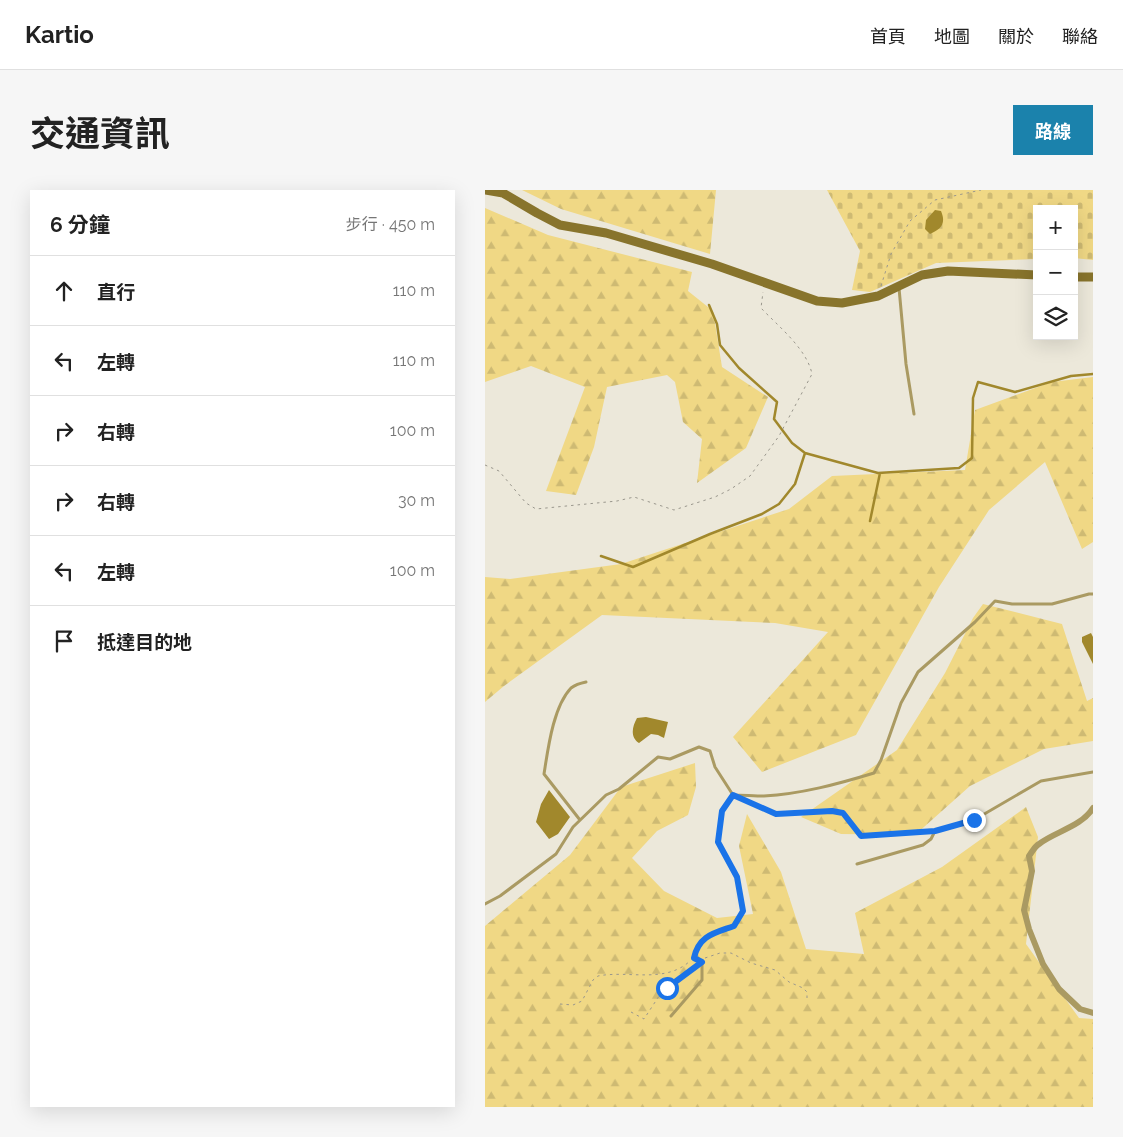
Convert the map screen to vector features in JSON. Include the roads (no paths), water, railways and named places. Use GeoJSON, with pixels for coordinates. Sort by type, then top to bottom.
{"type":"FeatureCollection","features":[{"type":"Feature","properties":{"kind":"street"},"geometry":{"type":"LineString","coordinates":[[485,190],[503,194],[560,225],[606,233],[712,264],[817,300],[842,303],[878,296],[922,274],[948,271],[1033,275]]}},
{"type":"Feature","properties":{"kind":"street"},"geometry":{"type":"LineString","coordinates":[[1078,276],[1093,277]]}},
{"type":"Feature","properties":{"kind":"street"},"geometry":{"type":"LineString","coordinates":[[1093,808],[1091,812],[1072,827],[1037,844],[1029,856],[1032,871],[1024,910],[1029,929],[1040,955],[1059,989],[1079,1009],[1093,1013]]}},
{"type":"Feature","properties":{"kind":"lane"},"geometry":{"type":"LineString","coordinates":[[899,286],[906,364],[914,414]]}},
{"type":"Feature","properties":{"kind":"lane"},"geometry":{"type":"LineString","coordinates":[[733,795],[764,796],[786,793],[835,785],[874,773],[881,760],[901,703],[918,672],[975,622],[995,601],[1012,604],[1052,604],[1093,594]]}},
{"type":"Feature","properties":{"kind":"lane"},"geometry":{"type":"LineString","coordinates":[[580,820],[544,774],[551,732],[563,699],[573,687],[586,682]]}},
{"type":"Feature","properties":{"kind":"lane"},"geometry":{"type":"LineString","coordinates":[[485,904],[507,891],[556,854],[573,827],[606,795],[619,789],[658,758],[670,759],[699,747],[710,751],[715,768],[733,795],[776,814],[832,811],[843,813],[861,836],[935,831],[974,820],[1041,781],[1093,772]]}},
{"type":"Feature","properties":{"kind":"lane"},"geometry":{"type":"LineString","coordinates":[[671,1016],[702,980],[702,962],[694,958],[697,946],[712,934],[734,926],[743,911],[737,877],[718,842],[722,811],[733,795]]}},
{"type":"Feature","properties":{"kind":"lane"},"geometry":{"type":"LineString","coordinates":[[857,864],[923,845],[931,839],[935,831]]}},
{"type":"Feature","properties":{"kind":"waterway"},"geometry":{"type":"LineString","coordinates":[[709,305],[717,324],[720,345],[739,368],[777,402],[774,419],[792,443],[805,453],[878,473],[959,468],[972,458],[973,398],[978,382],[1015,392],[1071,376],[1093,374]]}},
{"type":"Feature","properties":{"kind":"waterway"},"geometry":{"type":"LineString","coordinates":[[601,556],[633,567],[762,514],[779,504],[795,484],[805,453]]}},
{"type":"Feature","properties":{"kind":"waterway"},"geometry":{"type":"LineString","coordinates":[[870,521],[880,473]]}}]}
